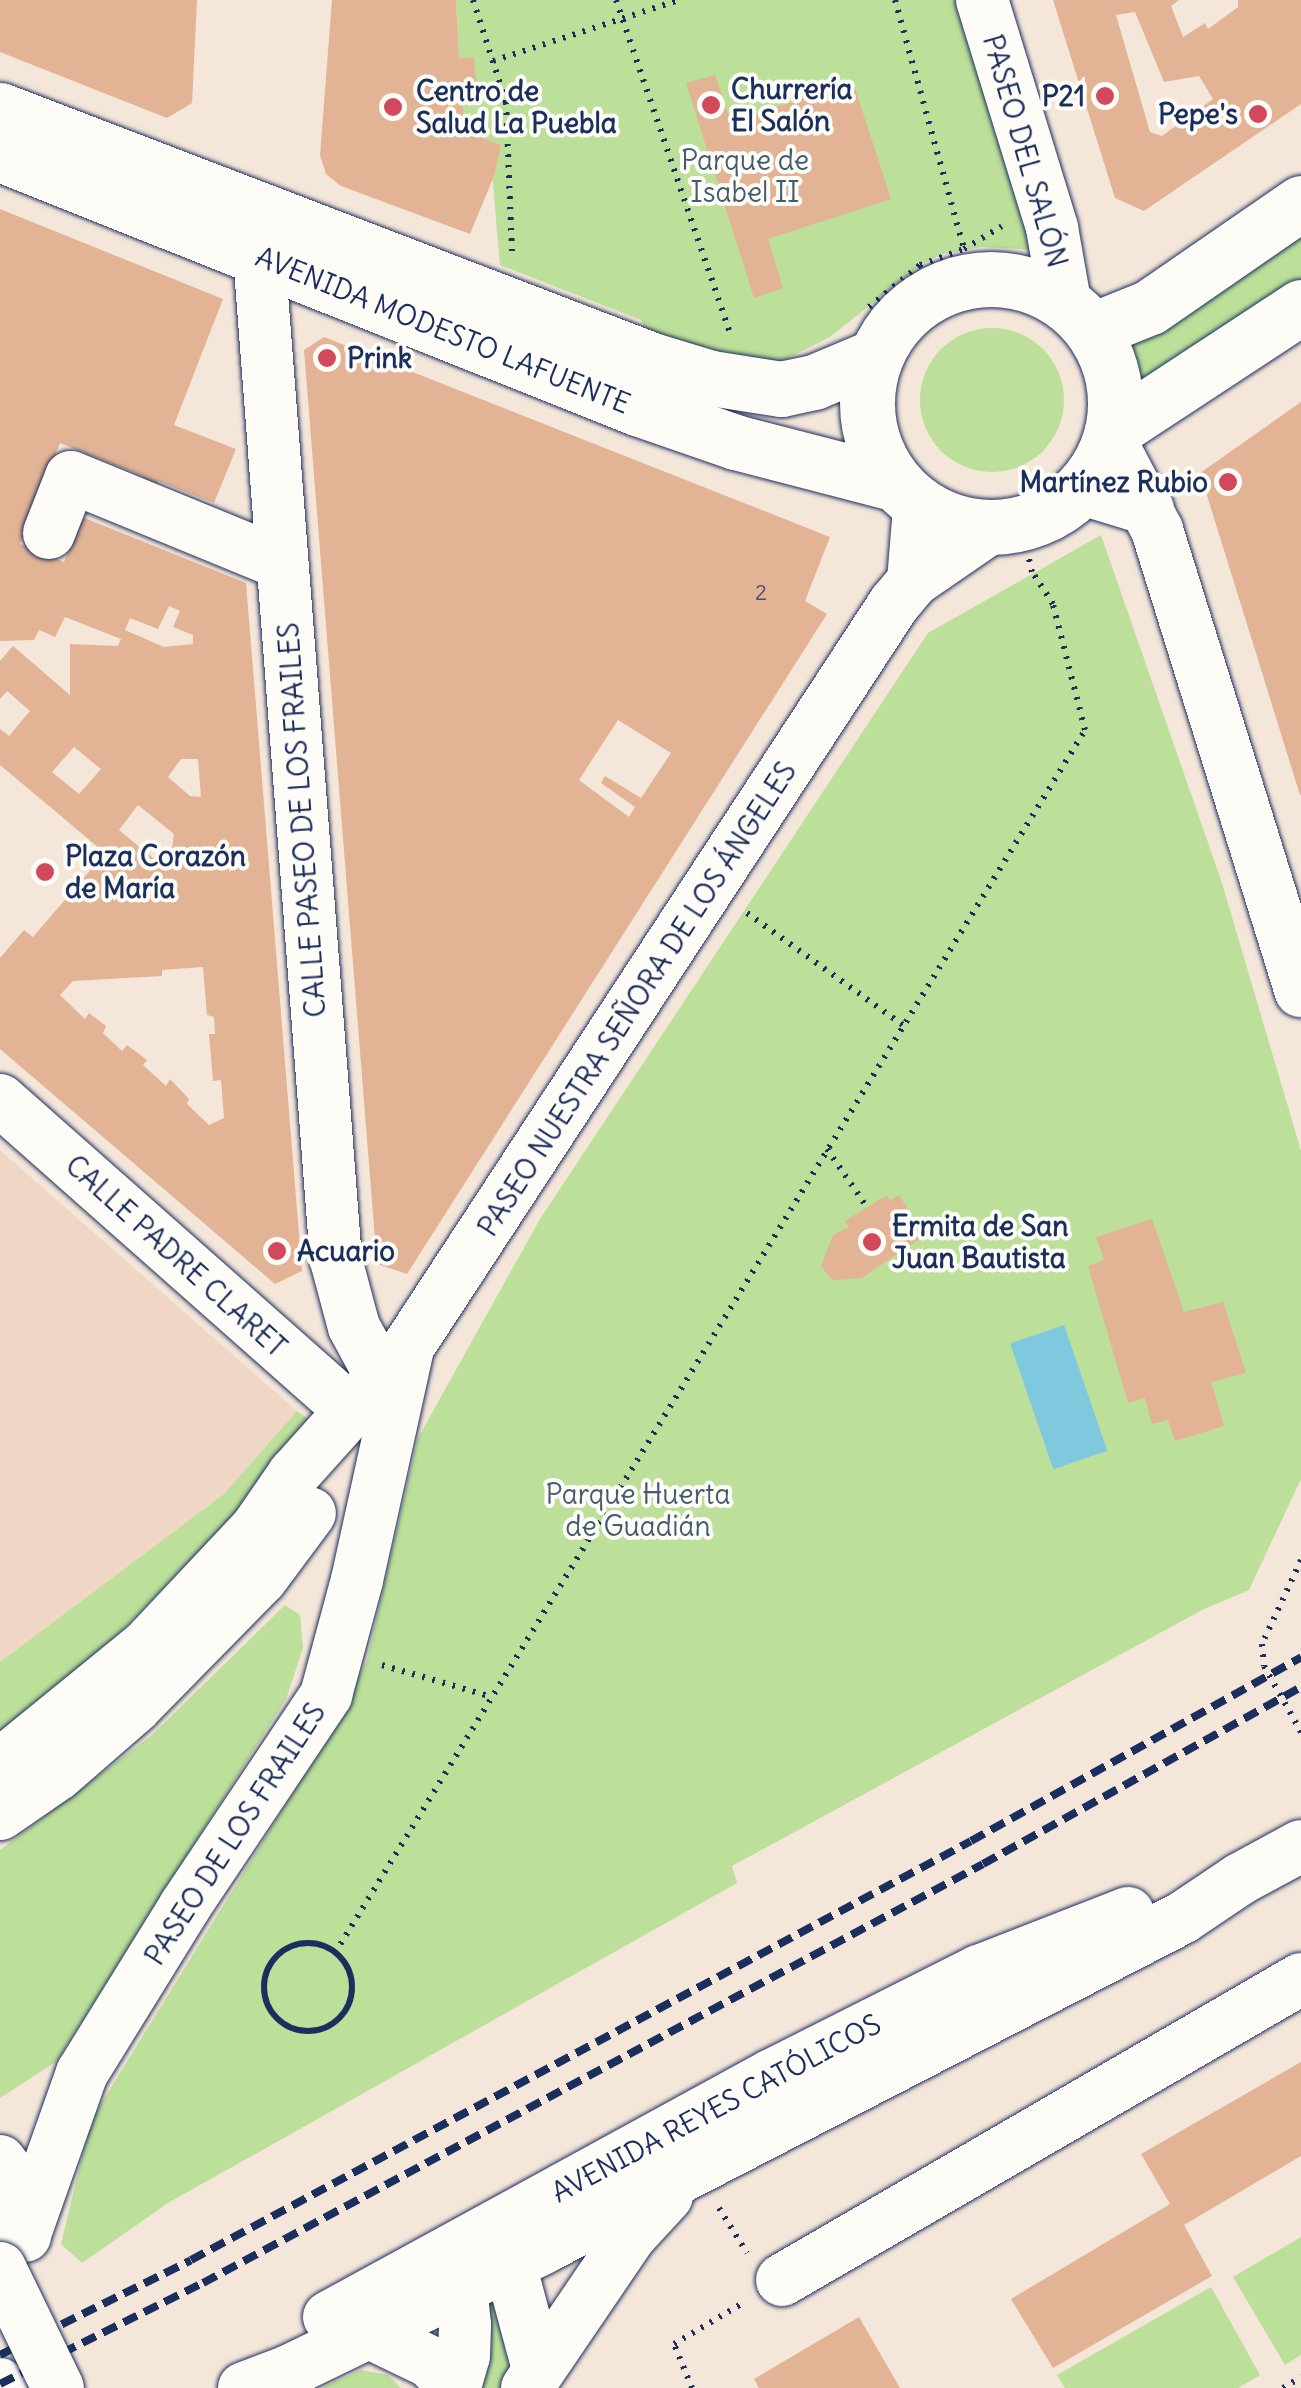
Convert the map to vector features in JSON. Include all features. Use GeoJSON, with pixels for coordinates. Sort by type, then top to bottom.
{"type":"FeatureCollection","features":[{"type":"Feature","properties":{"kind":"main road","name":"AVENIDA MODESTO LAFUENTE"},"geometry":{"type":"LineString","coordinates":[[0,110],[652,360],[745,386],[781,388],[814,382],[876,356]]}},
{"type":"Feature","properties":{"kind":"main road","name":"AVENIDA MODESTO LAFUENTE"},"geometry":{"type":"LineString","coordinates":[[0,154],[637,408],[906,495]]}},
{"type":"Feature","properties":{"kind":"main road"},"geometry":{"type":"LineString","coordinates":[[1079,316],[1150,308],[1301,203]]}},
{"type":"Feature","properties":{"kind":"main road"},"geometry":{"type":"LineString","coordinates":[[994,278],[1032,284],[1079,316],[1113,378],[1111,436],[1101,466],[1082,489],[1054,511],[1022,524],[990,528],[950,522],[906,495],[876,454],[868,422],[867,388],[876,356],[895,324],[923,298],[957,283],[994,278]]}},
{"type":"Feature","properties":{"kind":"main road"},"geometry":{"type":"LineString","coordinates":[[1111,436],[1301,307]]}},
{"type":"Feature","properties":{"kind":"street","name":"PASEO DEL SALÓN"},"geometry":{"type":"LineString","coordinates":[[982,0],[1079,316]]}},
{"type":"Feature","properties":{"kind":"street","name":"CALLE PASEO DE LOS FRAILES"},"geometry":{"type":"LineString","coordinates":[[259,255],[336,1260],[354,1327],[381,1378]]}},
{"type":"Feature","properties":{"kind":"street"},"geometry":{"type":"LineString","coordinates":[[1111,436],[1148,510],[1301,991]]}},
{"type":"Feature","properties":{"kind":"street"},"geometry":{"type":"LineString","coordinates":[[49,533],[71,477],[282,563]]}},
{"type":"Feature","properties":{"kind":"street"},"geometry":{"type":"LineString","coordinates":[[1082,489],[1148,510]]}},
{"type":"Feature","properties":{"kind":"street","name":"PASEO NUESTRA SEÑORA DE LOS ÁNGELES"},"geometry":{"type":"LineString","coordinates":[[906,495],[913,580]]}},
{"type":"Feature","properties":{"kind":"street","name":"PASEO NUESTRA SEÑORA DE LOS ÁNGELES"},"geometry":{"type":"LineString","coordinates":[[0,1814],[58,1774],[135,1707],[262,1579],[322,1496],[381,1378],[913,580],[990,528]]}},
{"type":"Feature","properties":{"kind":"street","name":"CALLE PADRE CLARET"},"geometry":{"type":"LineString","coordinates":[[0,1100],[381,1378]]}},
{"type":"Feature","properties":{"kind":"street","name":"PASEO NUESTRA SEÑORA DE LOS ÁNGELES"},"geometry":{"type":"LineString","coordinates":[[0,1766],[146,1646],[256,1529],[294,1474],[381,1378]]}},
{"type":"Feature","properties":{"kind":"street","name":"PASEO DE LOS FRAILES"},"geometry":{"type":"LineString","coordinates":[[0,2279],[18,2256],[13,2250],[82,2073],[186,1906],[326,1696],[348,1612],[381,1378]]}},
{"type":"Feature","properties":{"kind":"street"},"geometry":{"type":"LineString","coordinates":[[262,1579],[300,1565],[332,1580],[348,1612]]}},
{"type":"Feature","properties":{"kind":"street","name":"AVENIDA REYES CATÓLICOS"},"geometry":{"type":"LineString","coordinates":[[216,2388],[345,2307],[692,2171],[1182,1918],[1240,1879],[1301,1846]]}},
{"type":"Feature","properties":{"kind":"street","name":"AVENIDA REYES CATÓLICOS"},"geometry":{"type":"LineString","coordinates":[[244,2388],[368,2332],[473,2260],[772,2075],[979,1971],[1125,1914],[1240,1879]]}},
{"type":"Feature","properties":{"kind":"street"},"geometry":{"type":"LineString","coordinates":[[776,2284],[1301,1978]]}},
{"type":"Feature","properties":{"kind":"street","name":"PASEO DE LOS FRAILES"},"geometry":{"type":"LineString","coordinates":[[0,2132],[33,2116],[82,2073]]}},
{"type":"Feature","properties":{"kind":"street"},"geometry":{"type":"LineString","coordinates":[[0,2161],[20,2188],[13,2250],[25,2379]]}},
{"type":"Feature","properties":{"kind":"street"},"geometry":{"type":"LineString","coordinates":[[532,2379],[631,2235],[692,2171]]}},
{"type":"Feature","properties":{"kind":"street"},"geometry":{"type":"LineString","coordinates":[[473,2260],[529,2322],[532,2379]]}},
{"type":"Feature","properties":{"kind":"street"},"geometry":{"type":"LineString","coordinates":[[455,2388],[464,2356],[473,2260]]}},
{"type":"Feature","properties":{"kind":"street"},"geometry":{"type":"LineString","coordinates":[[368,2332],[430,2362],[455,2388]]}},
{"type":"Feature","properties":{"kind":"path"},"geometry":{"type":"LineString","coordinates":[[473,0],[506,102],[512,269],[500,301]]}},
{"type":"Feature","properties":{"kind":"path"},"geometry":{"type":"LineString","coordinates":[[616,0],[745,386]]}},
{"type":"Feature","properties":{"kind":"path"},"geometry":{"type":"LineString","coordinates":[[493,61],[679,0]]}},
{"type":"Feature","properties":{"kind":"path"},"geometry":{"type":"LineString","coordinates":[[895,0],[964,250],[1044,201]]}},
{"type":"Feature","properties":{"kind":"path"},"geometry":{"type":"LineString","coordinates":[[335,1953],[1085,730],[1053,604],[1032,572]]}},
{"type":"Feature","properties":{"kind":"path"},"geometry":{"type":"LineString","coordinates":[[709,886],[904,1026]]}},
{"type":"Feature","properties":{"kind":"path"},"geometry":{"type":"LineString","coordinates":[[828,1149],[866,1207]]}},
{"type":"Feature","properties":{"kind":"path"},"geometry":{"type":"LineString","coordinates":[[1301,1560],[1262,1644],[1264,1666],[1301,1732]]}},
{"type":"Feature","properties":{"kind":"path"},"geometry":{"type":"LineString","coordinates":[[322,1945],[335,1953],[350,1976],[352,1989],[342,2015],[320,2030],[306,2031],[280,2021],[264,1996],[269,1966],[292,1946],[322,1945]]}},
{"type":"Feature","properties":{"kind":"path"},"geometry":{"type":"LineString","coordinates":[[692,2171],[776,2284],[674,2344],[692,2388]]}},
{"type":"Feature","properties":{"kind":"path"},"geometry":{"type":"LineString","coordinates":[[1283,2388],[1301,2377]]}},
{"type":"Feature","properties":{"kind":"shaded area"},"geometry":{"type":"Polygon","coordinates":[[[0,1150],[297,1411],[224,1494],[0,1662],[0,1150]]]}},
{"type":"Feature","properties":{"kind":"green space","name":"Parque de Isabel II"},"geometry":{"type":"Polygon","coordinates":[[[456,0],[958,0],[1035,250],[982,247],[942,254],[920,265],[830,337],[784,360],[761,364],[649,337],[641,320],[500,265],[492,173],[501,145],[464,131],[462,84],[474,57],[459,58],[456,0]]]}},
{"type":"Feature","properties":{"kind":"green space"},"geometry":{"type":"Polygon","coordinates":[[[1301,202],[1301,304],[1115,405],[1105,354],[1301,202]]]}},
{"type":"Feature","properties":{"kind":"green space"},"geometry":{"type":"Polygon","coordinates":[[[992,328],[1020,333],[1043,349],[1059,372],[1064,400],[1059,428],[1043,451],[1020,467],[992,472],[964,467],[941,451],[925,428],[920,400],[925,372],[941,349],[964,333],[992,328]]]}},
{"type":"Feature","properties":{"kind":"green space","name":"Parque Huerta de Guadián"},"geometry":{"type":"Polygon","coordinates":[[[1101,535],[1222,883],[1301,1151],[1301,1479],[1249,1590],[1204,1609],[732,1866],[737,1883],[168,2203],[82,2263],[61,2244],[91,2120],[339,1718],[367,1660],[418,1438],[540,1219],[928,633],[1101,535]]]}},
{"type":"Feature","properties":{"kind":"green space"},"geometry":{"type":"Polygon","coordinates":[[[297,1411],[322,1429],[0,1753],[0,1662],[224,1494],[297,1411]]]}},
{"type":"Feature","properties":{"kind":"green space"},"geometry":{"type":"Polygon","coordinates":[[[285,1605],[300,1615],[303,1648],[286,1699],[57,2061],[0,2098],[0,1850],[152,1735],[285,1605]]]}},
{"type":"Feature","properties":{"kind":"green space"},"geometry":{"type":"Polygon","coordinates":[[[1301,2237],[1301,2355],[1285,2365],[1233,2277],[1301,2237]]]}},
{"type":"Feature","properties":{"kind":"green space"},"geometry":{"type":"Polygon","coordinates":[[[1211,2287],[1260,2375],[1238,2388],[1065,2388],[1057,2375],[1211,2287]]]}},
{"type":"Feature","properties":{"kind":"green space"},"geometry":{"type":"Polygon","coordinates":[[[496,2293],[516,2334],[510,2375],[505,2388],[475,2388],[478,2303],[496,2293]]]}},
{"type":"Feature","properties":{"kind":"green space"},"geometry":{"type":"Polygon","coordinates":[[[361,2370],[388,2375],[401,2388],[321,2388],[361,2370]]]}},
{"type":"Feature","properties":{"kind":"water"},"geometry":{"type":"Polygon","coordinates":[[[1064,1325],[1107,1451],[1053,1469],[1010,1344],[1064,1325]]]}},
{"type":"Feature","properties":{"kind":"building"},"geometry":{"type":"Polygon","coordinates":[[[0,0],[197,0],[192,103],[167,118],[0,52],[0,0]]]}},
{"type":"Feature","properties":{"kind":"building","name":"Centro de Salud La Puebla"},"geometry":{"type":"Polygon","coordinates":[[[332,0],[456,0],[459,58],[474,57],[476,83],[462,84],[464,131],[501,145],[494,176],[470,234],[341,186],[326,174],[320,155],[332,0]]]}},
{"type":"Feature","properties":{"kind":"building"},"geometry":{"type":"Polygon","coordinates":[[[1053,0],[1179,0],[1171,6],[1183,37],[1205,23],[1208,29],[1238,7],[1238,0],[1301,0],[1301,104],[1144,211],[1115,198],[1053,0]],[[1135,12],[1116,15],[1150,132],[1162,136],[1213,99],[1199,76],[1164,82],[1135,12]]]}},
{"type":"Feature","properties":{"kind":"building"},"geometry":{"type":"Polygon","coordinates":[[[715,75],[731,122],[853,82],[891,199],[768,239],[783,288],[754,298],[686,83],[715,75]]]}},
{"type":"Feature","properties":{"kind":"building"},"geometry":{"type":"Polygon","coordinates":[[[0,209],[223,299],[174,425],[236,449],[214,503],[158,481],[157,485],[142,480],[143,476],[60,443],[20,544],[64,562],[82,517],[246,583],[302,1271],[275,1284],[0,1049],[0,958],[24,930],[33,937],[105,853],[0,765],[0,729],[9,736],[30,711],[7,691],[0,699],[0,661],[13,646],[70,695],[70,644],[118,646],[121,639],[65,617],[55,637],[39,630],[34,640],[0,641],[0,209]],[[169,606],[158,629],[130,618],[125,630],[164,647],[193,644],[193,635],[173,627],[180,611],[169,606]],[[74,747],[52,772],[79,794],[101,769],[74,747]],[[181,759],[168,777],[190,796],[201,797],[198,759],[181,759]],[[138,805],[119,830],[153,858],[171,856],[174,834],[138,805]],[[203,967],[162,970],[162,976],[73,981],[60,995],[85,1019],[89,1013],[106,1026],[103,1033],[122,1051],[127,1045],[147,1060],[143,1065],[166,1086],[170,1079],[189,1099],[187,1104],[209,1125],[224,1118],[221,1080],[213,1081],[209,1034],[215,1034],[214,1017],[207,1015],[203,967]]]}},
{"type":"Feature","properties":{"kind":"building"},"geometry":{"type":"Polygon","coordinates":[[[324,337],[830,537],[805,601],[827,614],[407,1274],[377,1264],[304,350],[324,337]],[[618,720],[579,780],[629,817],[635,807],[601,783],[605,776],[641,798],[671,753],[618,720]]]}},
{"type":"Feature","properties":{"kind":"building"},"geometry":{"type":"Polygon","coordinates":[[[1301,402],[1301,795],[1300,795],[1200,473],[1301,402]]]}},
{"type":"Feature","properties":{"kind":"building","name":"Ermita de San Juan Bautista"},"geometry":{"type":"Polygon","coordinates":[[[887,1195],[890,1200],[899,1195],[925,1235],[862,1278],[832,1280],[821,1266],[833,1235],[849,1227],[845,1221],[887,1195]]]}},
{"type":"Feature","properties":{"kind":"building"},"geometry":{"type":"Polygon","coordinates":[[[1152,1219],[1184,1312],[1223,1302],[1246,1373],[1211,1382],[1224,1426],[1175,1441],[1168,1420],[1152,1424],[1145,1398],[1128,1403],[1088,1266],[1104,1260],[1096,1237],[1152,1219]]]}},
{"type":"Feature","properties":{"kind":"building"},"geometry":{"type":"Polygon","coordinates":[[[1301,2062],[1301,2156],[1184,2225],[1212,2276],[1053,2368],[1011,2299],[1170,2204],[1141,2154],[1301,2062]]]}},
{"type":"Feature","properties":{"kind":"building"},"geometry":{"type":"Polygon","coordinates":[[[859,2317],[900,2388],[759,2388],[754,2379],[859,2317]]]}},
{"type":"Feature","properties":{"kind":"railway"},"geometry":{"type":"LineString","coordinates":[[0,2355],[191,2260],[971,1841],[1301,1657]]}},
{"type":"Feature","properties":{"kind":"railway"},"geometry":{"type":"LineString","coordinates":[[0,2384],[203,2283],[983,1864],[1301,1687]]}},
{"type":"Feature","properties":{"kind":"place","name":"P21"},"geometry":{"type":"Point","coordinates":[1105,96]}},
{"type":"Feature","properties":{"kind":"place","name":"Churrería El Salón"},"geometry":{"type":"Point","coordinates":[711,105]}},
{"type":"Feature","properties":{"kind":"place","name":"Centro de Salud La Puebla"},"geometry":{"type":"Point","coordinates":[393,107]}},
{"type":"Feature","properties":{"kind":"place","name":"Pepe's"},"geometry":{"type":"Point","coordinates":[1258,114]}},
{"type":"Feature","properties":{"kind":"place","name":"Prink"},"geometry":{"type":"Point","coordinates":[327,358]}},
{"type":"Feature","properties":{"kind":"place","name":"Martínez Rubio"},"geometry":{"type":"Point","coordinates":[1228,482]}},
{"type":"Feature","properties":{"kind":"place","name":"Plaza Corazón de María"},"geometry":{"type":"Point","coordinates":[45,872]}},
{"type":"Feature","properties":{"kind":"place","name":"Ermita de San Juan Bautista"},"geometry":{"type":"Point","coordinates":[872,1242]}},
{"type":"Feature","properties":{"kind":"place","name":"Acuario"},"geometry":{"type":"Point","coordinates":[277,1251]}}]}
